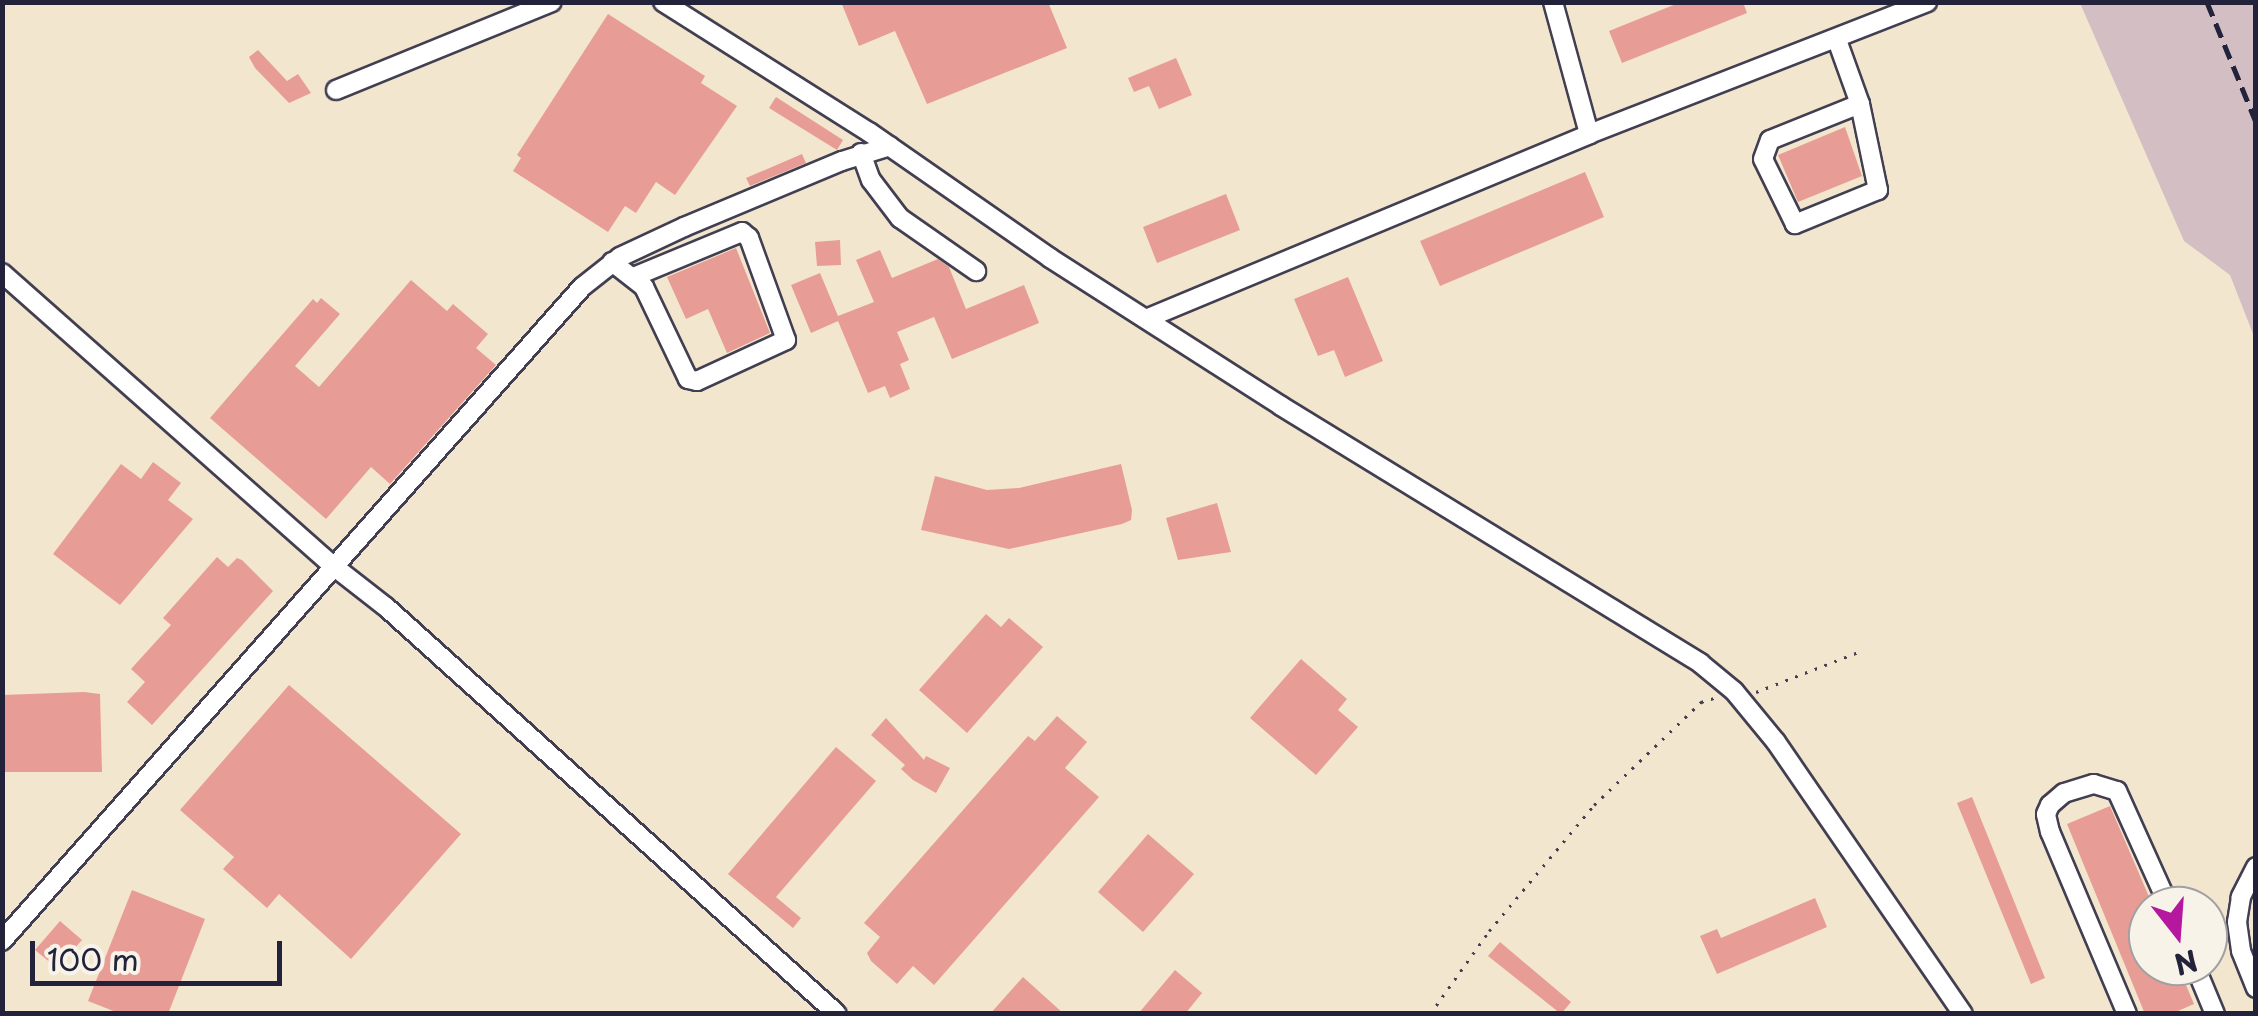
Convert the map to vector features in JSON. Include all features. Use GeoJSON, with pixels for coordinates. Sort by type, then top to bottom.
{"type":"FeatureCollection","features":[{"type":"Feature","properties":{"kind":"street"},"geometry":{"type":"LineString","coordinates":[[336,90],[552,2]]}},
{"type":"Feature","properties":{"kind":"street"},"geometry":{"type":"LineString","coordinates":[[663,2],[890,146],[1050,258],[1282,406],[1649,628],[1734,691],[1817,798],[1963,1014]]}},
{"type":"Feature","properties":{"kind":"street"},"geometry":{"type":"LineString","coordinates":[[1554,2],[1589,134]]}},
{"type":"Feature","properties":{"kind":"street"},"geometry":{"type":"LineString","coordinates":[[1148,318],[1589,134],[1927,2]]}},
{"type":"Feature","properties":{"kind":"street"},"geometry":{"type":"LineString","coordinates":[[1837,40],[1860,104],[1878,190],[1796,224],[1763,159],[1770,140],[1860,104]]}},
{"type":"Feature","properties":{"kind":"street"},"geometry":{"type":"LineString","coordinates":[[5,932],[332,566],[448,443],[582,286],[612,262],[861,154],[890,146]]}},
{"type":"Feature","properties":{"kind":"street"},"geometry":{"type":"LineString","coordinates":[[861,154],[871,180],[900,218],[976,270]]}},
{"type":"Feature","properties":{"kind":"street"},"geometry":{"type":"LineString","coordinates":[[612,262],[636,276],[688,379],[697,381],[786,340],[755,254],[742,232],[636,276]]}},
{"type":"Feature","properties":{"kind":"street"},"geometry":{"type":"LineString","coordinates":[[2,273],[332,566],[529,734],[837,1014]]}},
{"type":"Feature","properties":{"kind":"street"},"geometry":{"type":"LineString","coordinates":[[2126,1014],[2050,832],[2046,814],[2050,805],[2064,793],[2094,784],[2117,791],[2160,886]]}},
{"type":"Feature","properties":{"kind":"street"},"geometry":{"type":"LineString","coordinates":[[2256,868],[2240,897],[2237,922],[2241,951],[2256,988]]}},
{"type":"Feature","properties":{"kind":"street"},"geometry":{"type":"LineString","coordinates":[[2203,986],[2215,1014]]}},
{"type":"Feature","properties":{"kind":"path"},"geometry":{"type":"LineString","coordinates":[[1430,1014],[1489,931],[1594,805],[1701,702],[1734,691],[1748,694],[1862,651]]}},
{"type":"Feature","properties":{"kind":"shaded area"},"geometry":{"type":"Polygon","coordinates":[[[2080,3],[2255,3],[2255,339],[2230,275],[2184,241],[2080,3]]]}},
{"type":"Feature","properties":{"kind":"building"},"geometry":{"type":"Polygon","coordinates":[[[841,2],[1048,2],[1067,48],[927,104],[895,31],[859,46],[841,2]]]}},
{"type":"Feature","properties":{"kind":"building"},"geometry":{"type":"Polygon","coordinates":[[[1681,2],[1743,2],[1747,13],[1622,63],[1609,31],[1681,2]]]}},
{"type":"Feature","properties":{"kind":"building"},"geometry":{"type":"Polygon","coordinates":[[[608,14],[705,76],[701,83],[737,106],[675,195],[656,182],[636,213],[625,206],[608,232],[513,171],[521,158],[517,155],[608,14]]]}},
{"type":"Feature","properties":{"kind":"building"},"geometry":{"type":"Polygon","coordinates":[[[258,50],[287,81],[298,74],[311,93],[289,103],[255,68],[249,57],[258,50]]]}},
{"type":"Feature","properties":{"kind":"building"},"geometry":{"type":"Polygon","coordinates":[[[1176,58],[1192,95],[1159,109],[1149,86],[1134,92],[1128,78],[1176,58]]]}},
{"type":"Feature","properties":{"kind":"building"},"geometry":{"type":"Polygon","coordinates":[[[776,97],[843,140],[837,150],[769,108],[776,97]]]}},
{"type":"Feature","properties":{"kind":"building"},"geometry":{"type":"Polygon","coordinates":[[[1845,127],[1862,176],[1798,202],[1778,155],[1845,127]]]}},
{"type":"Feature","properties":{"kind":"building"},"geometry":{"type":"Polygon","coordinates":[[[802,154],[806,163],[750,186],[746,178],[802,154]]]}},
{"type":"Feature","properties":{"kind":"building"},"geometry":{"type":"Polygon","coordinates":[[[1585,172],[1604,217],[1440,286],[1420,241],[1585,172]]]}},
{"type":"Feature","properties":{"kind":"building"},"geometry":{"type":"Polygon","coordinates":[[[1226,194],[1240,230],[1157,263],[1143,227],[1226,194]]]}},
{"type":"Feature","properties":{"kind":"building"},"geometry":{"type":"Polygon","coordinates":[[[840,240],[841,265],[817,266],[815,242],[840,240]]]}},
{"type":"Feature","properties":{"kind":"building"},"geometry":{"type":"Polygon","coordinates":[[[736,248],[770,333],[727,353],[708,309],[686,319],[667,277],[736,248]]]}},
{"type":"Feature","properties":{"kind":"building"},"geometry":{"type":"Polygon","coordinates":[[[880,250],[892,278],[938,259],[949,267],[966,309],[1024,285],[1039,323],[952,359],[934,317],[897,332],[909,360],[900,364],[910,389],[890,398],[885,386],[868,393],[838,321],[811,333],[791,285],[820,273],[838,316],[874,302],[856,260],[880,250]]]}},
{"type":"Feature","properties":{"kind":"building"},"geometry":{"type":"Polygon","coordinates":[[[1348,277],[1383,361],[1345,377],[1334,350],[1318,356],[1294,299],[1348,277]]]}},
{"type":"Feature","properties":{"kind":"building"},"geometry":{"type":"Polygon","coordinates":[[[411,280],[447,311],[453,304],[488,334],[476,348],[496,365],[390,484],[371,467],[326,519],[210,418],[313,299],[317,303],[321,298],[340,314],[295,366],[319,387],[411,280]]]}},
{"type":"Feature","properties":{"kind":"building"},"geometry":{"type":"Polygon","coordinates":[[[153,462],[181,483],[168,500],[193,519],[120,605],[53,554],[121,464],[141,479],[153,462]]]}},
{"type":"Feature","properties":{"kind":"building"},"geometry":{"type":"Polygon","coordinates":[[[1121,464],[1132,510],[1131,520],[1122,524],[1009,549],[921,530],[935,476],[987,490],[1019,488],[1121,464]]]}},
{"type":"Feature","properties":{"kind":"building"},"geometry":{"type":"Polygon","coordinates":[[[1217,503],[1231,552],[1178,560],[1166,518],[1217,503]]]}},
{"type":"Feature","properties":{"kind":"building"},"geometry":{"type":"Polygon","coordinates":[[[217,557],[228,567],[237,558],[242,560],[273,591],[152,725],[127,702],[145,682],[131,669],[171,625],[163,618],[217,557]]]}},
{"type":"Feature","properties":{"kind":"building"},"geometry":{"type":"Polygon","coordinates":[[[986,614],[1001,627],[1009,618],[1043,647],[967,733],[919,690],[986,614]]]}},
{"type":"Feature","properties":{"kind":"building"},"geometry":{"type":"Polygon","coordinates":[[[1301,659],[1347,699],[1338,710],[1358,727],[1316,775],[1250,718],[1301,659]]]}},
{"type":"Feature","properties":{"kind":"building"},"geometry":{"type":"Polygon","coordinates":[[[289,685],[461,834],[351,959],[279,894],[267,908],[223,869],[234,857],[180,810],[289,685]]]}},
{"type":"Feature","properties":{"kind":"building"},"geometry":{"type":"Polygon","coordinates":[[[100,694],[102,772],[2,772],[2,695],[100,694]]]}},
{"type":"Feature","properties":{"kind":"building"},"geometry":{"type":"Polygon","coordinates":[[[1057,716],[1087,742],[1065,768],[1099,797],[934,985],[913,966],[897,984],[871,961],[867,953],[880,937],[864,923],[1028,736],[1035,741],[1057,716]]]}},
{"type":"Feature","properties":{"kind":"building"},"geometry":{"type":"Polygon","coordinates":[[[886,718],[924,760],[926,756],[950,768],[936,793],[913,780],[901,769],[905,765],[871,735],[886,718]]]}},
{"type":"Feature","properties":{"kind":"building"},"geometry":{"type":"Polygon","coordinates":[[[836,747],[876,781],[776,897],[801,918],[793,928],[728,874],[836,747]]]}},
{"type":"Feature","properties":{"kind":"building"},"geometry":{"type":"Polygon","coordinates":[[[1972,797],[2045,978],[2031,984],[1957,803],[1972,797]]]}},
{"type":"Feature","properties":{"kind":"building"},"geometry":{"type":"Polygon","coordinates":[[[2110,806],[2144,886],[2128,886],[2128,973],[2067,824],[2110,806]]]}},
{"type":"Feature","properties":{"kind":"building"},"geometry":{"type":"Polygon","coordinates":[[[1148,834],[1194,874],[1143,932],[1098,892],[1148,834]]]}},
{"type":"Feature","properties":{"kind":"building"},"geometry":{"type":"Polygon","coordinates":[[[132,890],[205,919],[168,1014],[121,1014],[88,1001],[132,890]]]}},
{"type":"Feature","properties":{"kind":"building"},"geometry":{"type":"Polygon","coordinates":[[[1815,898],[1827,927],[1717,974],[1700,936],[1717,929],[1721,938],[1815,898]]]}},
{"type":"Feature","properties":{"kind":"building"},"geometry":{"type":"Polygon","coordinates":[[[60,921],[82,940],[57,968],[35,950],[60,921]]]}},
{"type":"Feature","properties":{"kind":"building"},"geometry":{"type":"Polygon","coordinates":[[[1500,942],[1571,1002],[1561,1014],[1488,956],[1500,942]]]}},
{"type":"Feature","properties":{"kind":"building"},"geometry":{"type":"Polygon","coordinates":[[[1175,970],[1202,993],[1185,1014],[1138,1014],[1175,970]]]}},
{"type":"Feature","properties":{"kind":"building"},"geometry":{"type":"Polygon","coordinates":[[[1023,977],[1064,1014],[990,1014],[1023,977]]]}},
{"type":"Feature","properties":{"kind":"building"},"geometry":{"type":"Polygon","coordinates":[[[2134,986],[2186,986],[2194,1004],[2171,1014],[2145,1014],[2134,986]]]}},
{"type":"Feature","properties":{"kind":"railway"},"geometry":{"type":"LineString","coordinates":[[2207,2],[2256,122]]}}]}
